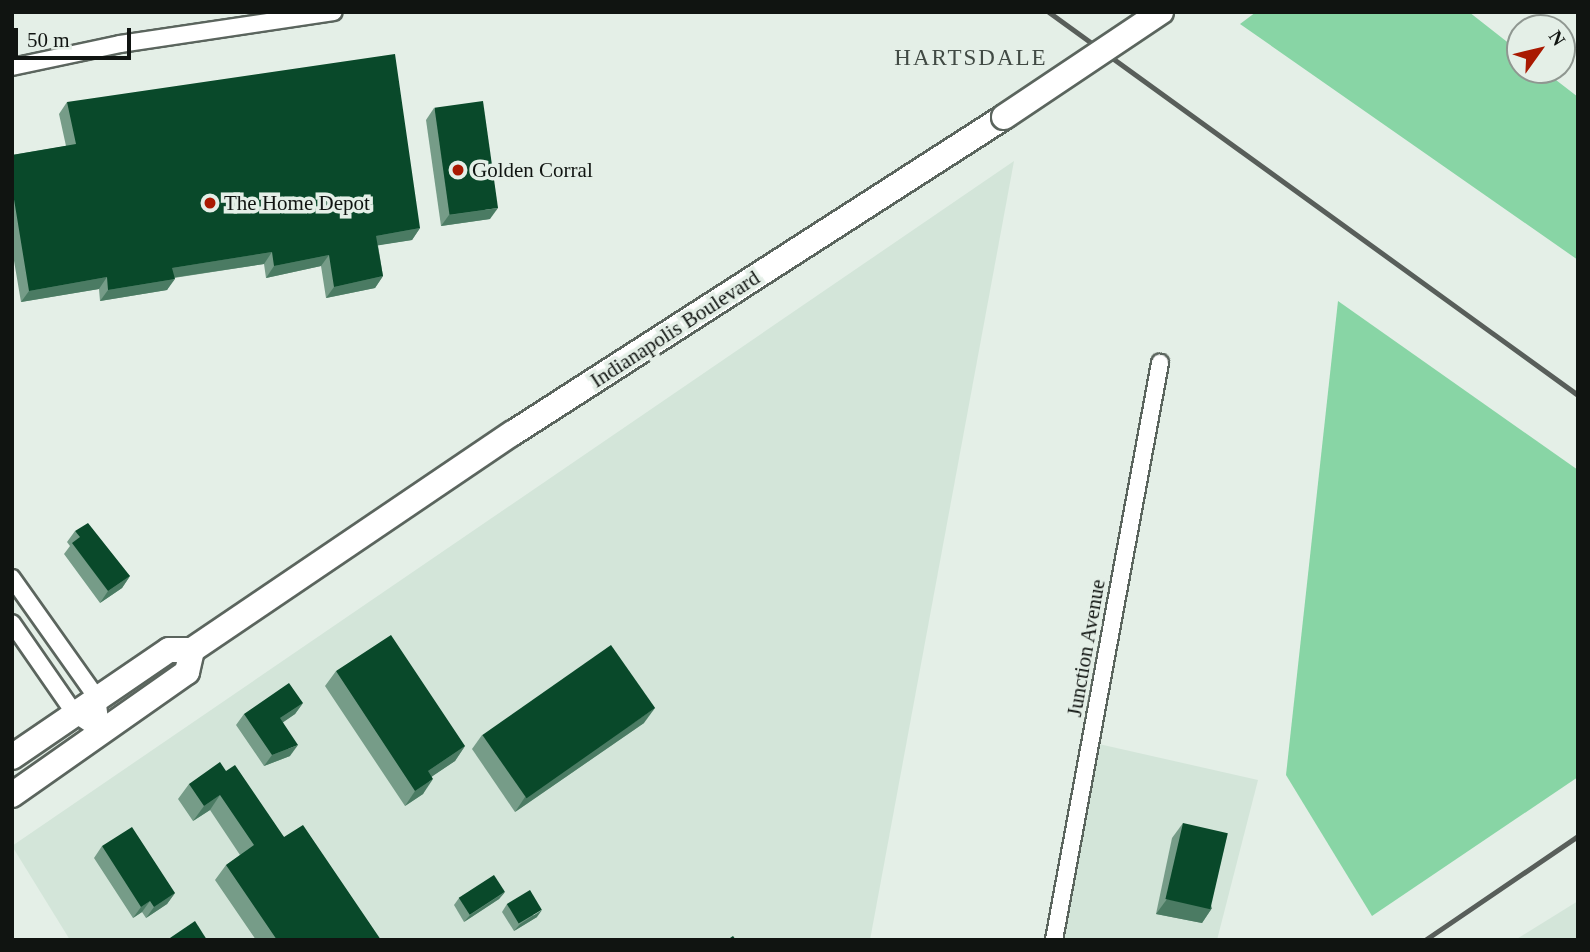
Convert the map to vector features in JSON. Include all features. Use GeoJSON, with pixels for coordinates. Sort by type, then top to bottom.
{"type":"FeatureCollection","features":[{"type":"Feature","properties":{"kind":"highway","name":"Indianapolis Boulevard"},"geometry":{"type":"LineString","coordinates":[[12,757],[169,650],[192,650],[513,433],[1004,117],[1160,12]]}},
{"type":"Feature","properties":{"kind":"highway","name":"Indianapolis Boulevard"},"geometry":{"type":"LineString","coordinates":[[12,795],[187,672],[192,650]]}},
{"type":"Feature","properties":{"kind":"street"},"geometry":{"type":"LineString","coordinates":[[12,67],[120,44],[334,12]]}},
{"type":"Feature","properties":{"kind":"street","name":"Junction Avenue"},"geometry":{"type":"LineString","coordinates":[[1054,940],[1160,363]]}},
{"type":"Feature","properties":{"kind":"street"},"geometry":{"type":"LineString","coordinates":[[12,578],[97,698],[102,732]]}},
{"type":"Feature","properties":{"kind":"street"},"geometry":{"type":"LineString","coordinates":[[12,623],[75,714],[102,732]]}},
{"type":"Feature","properties":{"kind":"shaded area"},"geometry":{"type":"Polygon","coordinates":[[[1014,161],[870,940],[70,940],[12,846],[1014,161]]]}},
{"type":"Feature","properties":{"kind":"shaded area"},"geometry":{"type":"Polygon","coordinates":[[[1090,742],[1258,780],[1217,940],[1054,940],[1090,742]]]}},
{"type":"Feature","properties":{"kind":"shaded area"},"geometry":{"type":"Polygon","coordinates":[[[1578,901],[1578,940],[1515,940],[1578,901]]]}},
{"type":"Feature","properties":{"kind":"green space"},"geometry":{"type":"Polygon","coordinates":[[[1256,12],[1469,12],[1506,41],[1506,84],[1561,84],[1578,97],[1578,260],[1240,24],[1256,12]]]}},
{"type":"Feature","properties":{"kind":"green space"},"geometry":{"type":"Polygon","coordinates":[[[1338,301],[1578,470],[1578,777],[1372,916],[1286,775],[1338,301]]]}},
{"type":"Feature","properties":{"kind":"building","name":"The Home Depot"},"geometry":{"type":"Polygon","coordinates":[[[395,54],[420,228],[376,236],[383,276],[334,287],[329,255],[274,266],[272,252],[172,268],[175,279],[108,290],[107,277],[29,291],[12,187],[12,155],[76,144],[67,102],[395,54]]]}},
{"type":"Feature","properties":{"kind":"building","name":"Golden Corral"},"geometry":{"type":"Polygon","coordinates":[[[483,101],[498,208],[450,215],[434,108],[483,101]]]}},
{"type":"Feature","properties":{"kind":"building"},"geometry":{"type":"Polygon","coordinates":[[[88,523],[130,576],[108,591],[72,543],[80,537],[75,531],[88,523]]]}},
{"type":"Feature","properties":{"kind":"building"},"geometry":{"type":"Polygon","coordinates":[[[391,635],[465,746],[428,771],[433,779],[415,791],[336,671],[391,635]]]}},
{"type":"Feature","properties":{"kind":"building"},"geometry":{"type":"Polygon","coordinates":[[[611,645],[655,708],[527,798],[482,735],[611,645]]]}},
{"type":"Feature","properties":{"kind":"building"},"geometry":{"type":"Polygon","coordinates":[[[289,683],[303,703],[280,718],[298,745],[272,755],[244,714],[289,683]]]}},
{"type":"Feature","properties":{"kind":"building"},"geometry":{"type":"Polygon","coordinates":[[[220,762],[226,771],[235,765],[284,837],[303,825],[381,940],[277,940],[226,865],[254,845],[220,795],[204,806],[189,784],[220,762]]]}},
{"type":"Feature","properties":{"kind":"building"},"geometry":{"type":"Polygon","coordinates":[[[1183,823],[1228,833],[1210,909],[1165,899],[1183,823]]]}},
{"type":"Feature","properties":{"kind":"building"},"geometry":{"type":"Polygon","coordinates":[[[132,827],[175,893],[154,907],[150,901],[141,907],[102,846],[132,827]]]}},
{"type":"Feature","properties":{"kind":"building"},"geometry":{"type":"Polygon","coordinates":[[[494,875],[505,892],[470,915],[459,898],[494,875]]]}},
{"type":"Feature","properties":{"kind":"building"},"geometry":{"type":"Polygon","coordinates":[[[530,890],[542,910],[519,924],[507,904],[530,890]]]}},
{"type":"Feature","properties":{"kind":"building"},"geometry":{"type":"Polygon","coordinates":[[[195,921],[207,940],[167,940],[195,921]]]}},
{"type":"Feature","properties":{"kind":"railway"},"geometry":{"type":"LineString","coordinates":[[1049,12],[1578,395]]}},
{"type":"Feature","properties":{"kind":"railway"},"geometry":{"type":"LineString","coordinates":[[1425,940],[1578,836]]}},
{"type":"Feature","properties":{"kind":"place","name":"Golden Corral"},"geometry":{"type":"Point","coordinates":[458,170]}},
{"type":"Feature","properties":{"kind":"place","name":"The Home Depot"},"geometry":{"type":"Point","coordinates":[210,203]}},
{"type":"Feature","properties":{"kind":"district","name":"HARTSDALE"},"geometry":{"type":"Point","coordinates":[971,58]}}]}
